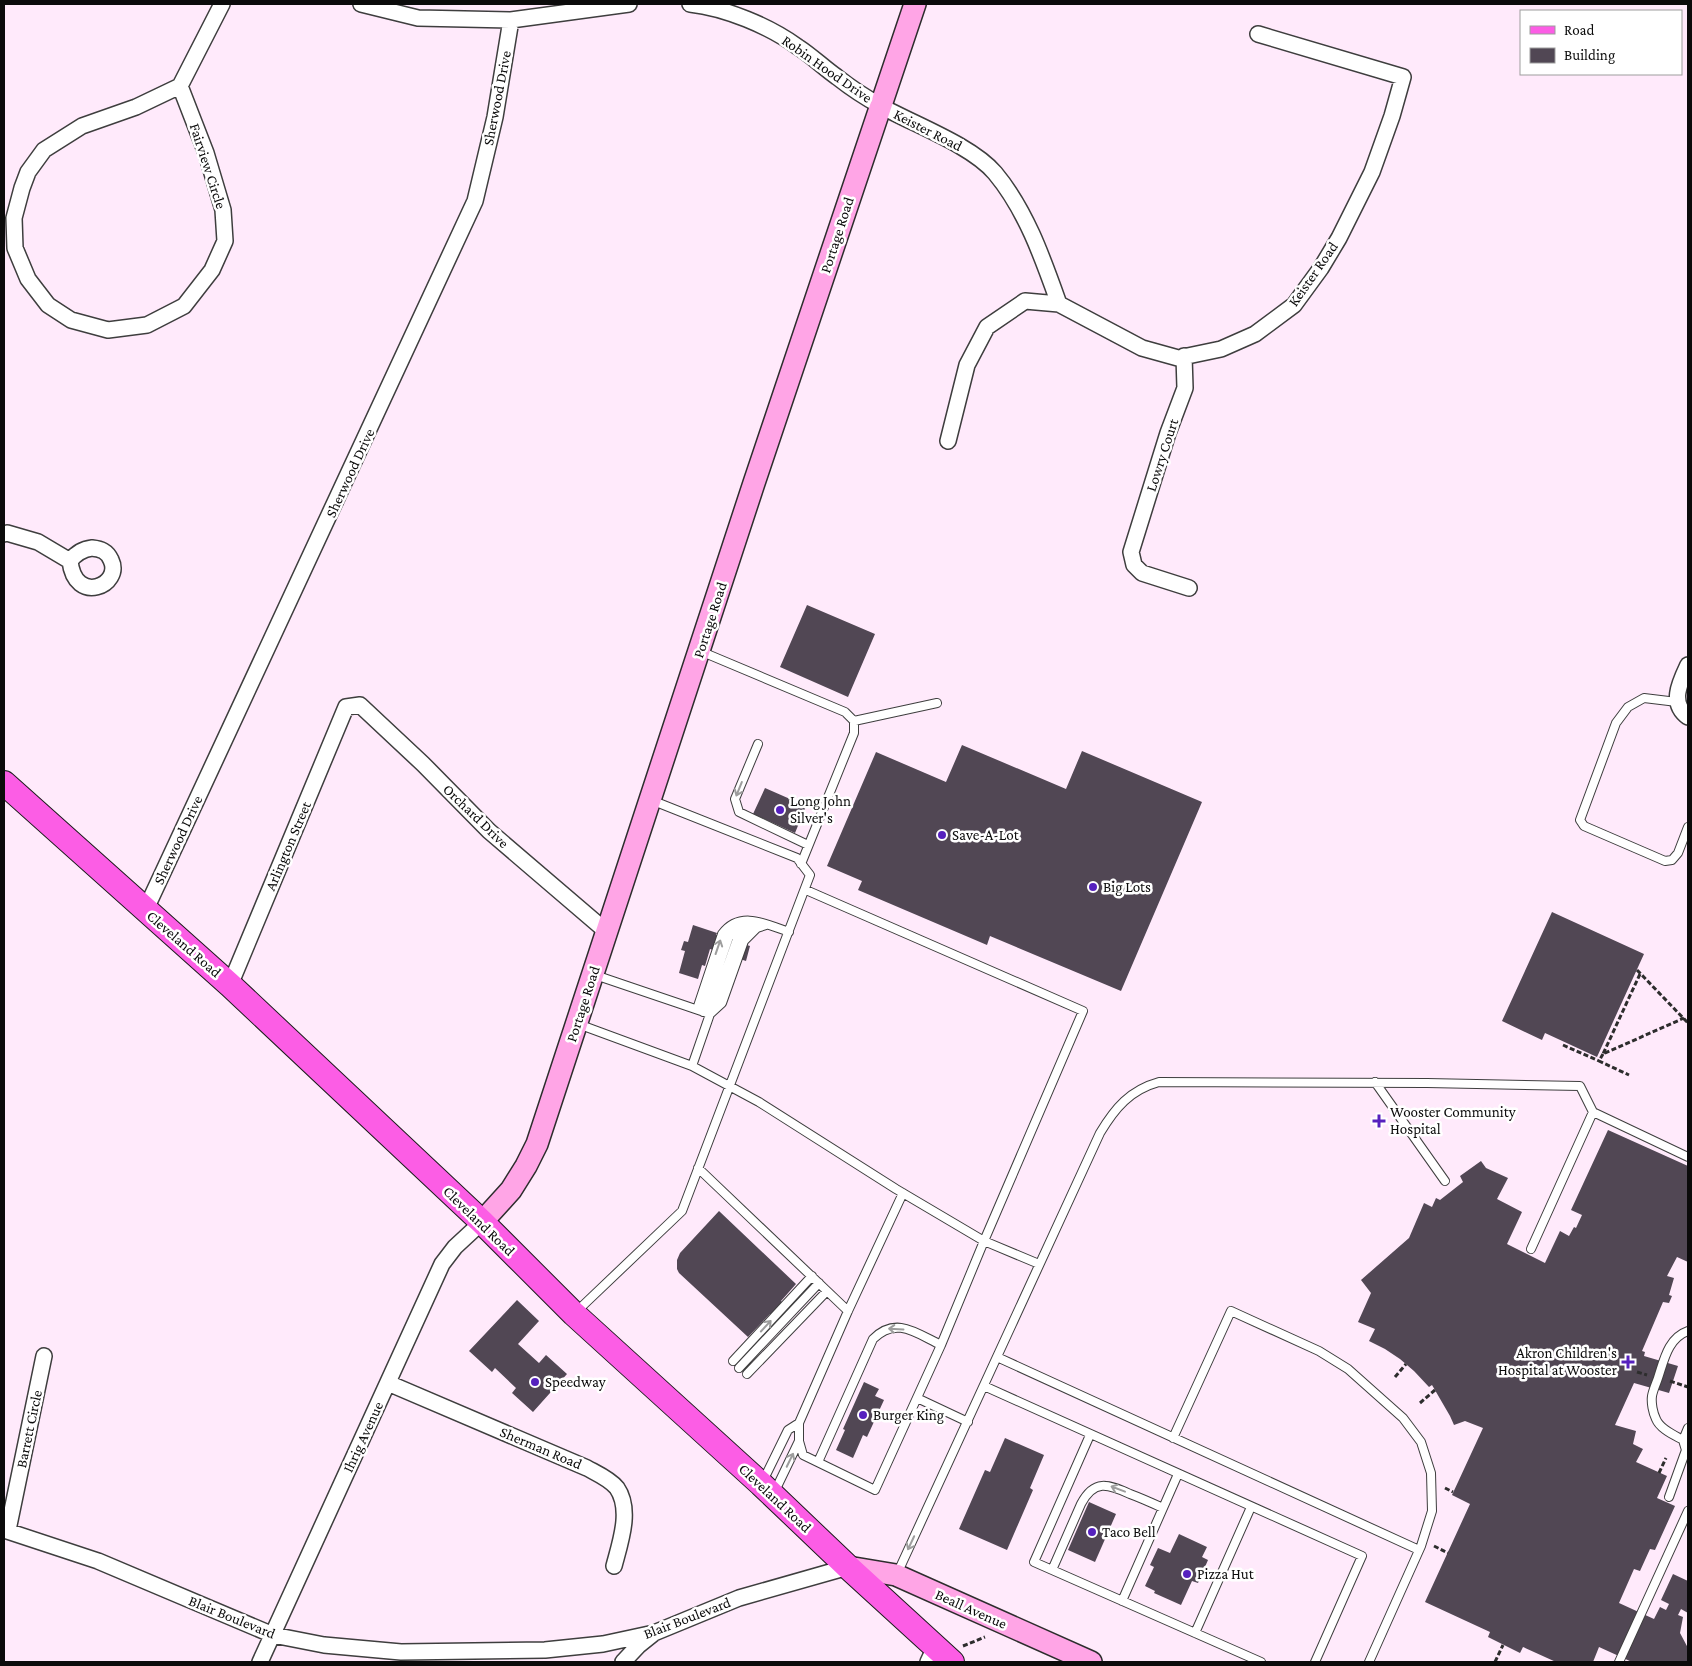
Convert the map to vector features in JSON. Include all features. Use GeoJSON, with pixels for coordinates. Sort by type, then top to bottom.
{"type":"FeatureCollection","features":[{"type":"Feature","properties":{"kind":"main road","name":"Portage Road"},"geometry":{"type":"LineString","coordinates":[[482,1222],[511,1190],[537,1144],[915,4]]}},
{"type":"Feature","properties":{"kind":"main road","name":"Cleveland Road"},"geometry":{"type":"LineString","coordinates":[[6,791],[230,985],[482,1222],[574,1314],[767,1489],[942,1658]]}},
{"type":"Feature","properties":{"kind":"main road","name":"Beall Avenue"},"geometry":{"type":"LineString","coordinates":[[848,1567],[896,1575],[1091,1662]]}},
{"type":"Feature","properties":{"kind":"street"},"geometry":{"type":"LineString","coordinates":[[180,86],[222,4]]}},
{"type":"Feature","properties":{"kind":"street"},"geometry":{"type":"LineString","coordinates":[[361,4],[418,18],[511,20],[628,4]]}},
{"type":"Feature","properties":{"kind":"street","name":"Robin Hood Drive"},"geometry":{"type":"LineString","coordinates":[[690,4],[732,13],[798,46],[837,78],[880,106]]}},
{"type":"Feature","properties":{"kind":"street","name":"Sherwood Drive"},"geometry":{"type":"LineString","coordinates":[[145,911],[475,201],[495,117],[511,20]]}},
{"type":"Feature","properties":{"kind":"street","name":"Keister Road"},"geometry":{"type":"LineString","coordinates":[[880,106],[975,154],[993,171],[1012,195],[1025,220],[1041,254],[1059,304],[1142,348],[1178,358],[1221,349],[1255,334],[1294,306],[1321,268],[1372,172],[1392,116],[1403,77],[1258,34]]}},
{"type":"Feature","properties":{"kind":"street","name":"Fairview Circle"},"geometry":{"type":"LineString","coordinates":[[180,86],[206,154],[223,210],[225,241],[212,270],[184,306],[147,325],[108,330],[71,320],[48,305],[28,279],[15,248],[14,218],[28,172],[44,150],[82,126],[136,107],[180,86]]}},
{"type":"Feature","properties":{"kind":"street"},"geometry":{"type":"LineString","coordinates":[[948,441],[967,365],[987,327],[1025,301],[1059,304]]}},
{"type":"Feature","properties":{"kind":"street","name":"Lowry Court"},"geometry":{"type":"LineString","coordinates":[[1184,356],[1184,388],[1131,552],[1134,565],[1142,573],[1189,588]]}},
{"type":"Feature","properties":{"kind":"street"},"geometry":{"type":"LineString","coordinates":[[4,534],[7,533],[38,542],[70,561]]}},
{"type":"Feature","properties":{"kind":"street"},"geometry":{"type":"LineString","coordinates":[[1688,665],[1678,692],[1677,702],[1682,713],[1688,717]]}},
{"type":"Feature","properties":{"kind":"street","name":"Orchard Drive"},"geometry":{"type":"LineString","coordinates":[[346,707],[360,705],[489,831],[606,932]]}},
{"type":"Feature","properties":{"kind":"street","name":"Arlington Street"},"geometry":{"type":"LineString","coordinates":[[230,985],[346,707]]}},
{"type":"Feature","properties":{"kind":"street","name":"Ihrig Avenue"},"geometry":{"type":"LineString","coordinates":[[260,1662],[442,1264],[455,1247],[482,1222]]}},
{"type":"Feature","properties":{"kind":"street","name":"Barrett Circle"},"geometry":{"type":"LineString","coordinates":[[6,1530],[44,1356]]}},
{"type":"Feature","properties":{"kind":"street","name":"Sherman Road"},"geometry":{"type":"LineString","coordinates":[[388,1382],[587,1468],[610,1482],[617,1488],[624,1514],[623,1529],[614,1566]]}},
{"type":"Feature","properties":{"kind":"street","name":"Blair Boulevard"},"geometry":{"type":"LineString","coordinates":[[6,1530],[98,1561],[273,1635],[324,1646],[400,1652],[545,1650],[603,1644],[654,1633],[739,1598],[848,1567]]}},
{"type":"Feature","properties":{"kind":"street"},"geometry":{"type":"LineString","coordinates":[[623,1662],[654,1633]]}},
{"type":"Feature","properties":{"kind":"lane"},"geometry":{"type":"LineString","coordinates":[[700,652],[845,712],[854,721],[854,733],[801,864]]}},
{"type":"Feature","properties":{"kind":"lane"},"geometry":{"type":"LineString","coordinates":[[1677,702],[1644,698],[1628,707],[1616,723],[1580,820],[1584,826],[1665,861],[1672,860],[1678,853],[1688,827]]}},
{"type":"Feature","properties":{"kind":"lane"},"geometry":{"type":"LineString","coordinates":[[854,721],[936,703]]}},
{"type":"Feature","properties":{"kind":"lane"},"geometry":{"type":"LineString","coordinates":[[758,744],[735,799],[739,812],[808,845]]}},
{"type":"Feature","properties":{"kind":"lane"},"geometry":{"type":"LineString","coordinates":[[574,1314],[682,1211],[806,890],[810,875],[797,858],[651,800]]}},
{"type":"Feature","properties":{"kind":"lane"},"geometry":{"type":"LineString","coordinates":[[806,890],[1083,1010],[941,1345],[875,1490],[803,1455],[799,1441],[799,1423],[848,1311],[904,1194]]}},
{"type":"Feature","properties":{"kind":"lane"},"geometry":{"type":"LineString","coordinates":[[692,1066],[722,934],[728,926],[738,921],[751,921],[789,932]]}},
{"type":"Feature","properties":{"kind":"lane"},"geometry":{"type":"LineString","coordinates":[[703,1012],[737,939],[751,925],[764,924]]}},
{"type":"Feature","properties":{"kind":"lane"},"geometry":{"type":"LineString","coordinates":[[593,974],[703,1012]]}},
{"type":"Feature","properties":{"kind":"lane"},"geometry":{"type":"LineString","coordinates":[[576,1024],[692,1066],[759,1102],[904,1194],[984,1241],[1039,1264]]}},
{"type":"Feature","properties":{"kind":"lane"},"geometry":{"type":"LineString","coordinates":[[896,1575],[1100,1133],[1110,1116],[1138,1090],[1159,1082],[1375,1082],[1580,1086],[1593,1112],[1688,1157]]}},
{"type":"Feature","properties":{"kind":"lane"},"geometry":{"type":"LineString","coordinates":[[1375,1082],[1445,1181]]}},
{"type":"Feature","properties":{"kind":"lane"},"geometry":{"type":"LineString","coordinates":[[1531,1248],[1593,1112]]}},
{"type":"Feature","properties":{"kind":"lane"},"geometry":{"type":"LineString","coordinates":[[698,1168],[848,1311]]}},
{"type":"Feature","properties":{"kind":"lane"},"geometry":{"type":"LineString","coordinates":[[733,1362],[812,1276]]}},
{"type":"Feature","properties":{"kind":"lane"},"geometry":{"type":"LineString","coordinates":[[739,1368],[819,1283]]}},
{"type":"Feature","properties":{"kind":"lane"},"geometry":{"type":"LineString","coordinates":[[746,1374],[827,1291]]}},
{"type":"Feature","properties":{"kind":"lane"},"geometry":{"type":"LineString","coordinates":[[1173,1438],[1231,1311],[1319,1350],[1348,1369],[1403,1418],[1421,1442],[1431,1473],[1432,1512],[1419,1550],[1369,1662]]}},
{"type":"Feature","properties":{"kind":"lane"},"geometry":{"type":"LineString","coordinates":[[818,1462],[873,1339],[880,1332],[886,1328],[896,1326],[941,1345]]}},
{"type":"Feature","properties":{"kind":"lane"},"geometry":{"type":"LineString","coordinates":[[1683,1440],[1670,1433],[1656,1421],[1652,1397],[1666,1353],[1672,1343],[1688,1331]]}},
{"type":"Feature","properties":{"kind":"lane"},"geometry":{"type":"LineString","coordinates":[[997,1357],[1419,1550]]}},
{"type":"Feature","properties":{"kind":"lane"},"geometry":{"type":"LineString","coordinates":[[984,1386],[1362,1556],[1314,1662]]}},
{"type":"Feature","properties":{"kind":"lane"},"geometry":{"type":"LineString","coordinates":[[917,1398],[968,1422]]}},
{"type":"Feature","properties":{"kind":"lane"},"geometry":{"type":"LineString","coordinates":[[767,1489],[788,1430],[799,1423]]}},
{"type":"Feature","properties":{"kind":"lane"},"geometry":{"type":"LineString","coordinates":[[1669,1497],[1686,1450],[1683,1440],[1688,1428]]}},
{"type":"Feature","properties":{"kind":"lane"},"geometry":{"type":"LineString","coordinates":[[1090,1435],[1034,1562],[1261,1662]]}},
{"type":"Feature","properties":{"kind":"lane"},"geometry":{"type":"LineString","coordinates":[[767,1489],[799,1441]]}},
{"type":"Feature","properties":{"kind":"lane"},"geometry":{"type":"LineString","coordinates":[[1122,1601],[1178,1474]]}},
{"type":"Feature","properties":{"kind":"lane"},"geometry":{"type":"LineString","coordinates":[[1052,1570],[1086,1494],[1094,1487],[1114,1486],[1163,1508]]}},
{"type":"Feature","properties":{"kind":"lane"},"geometry":{"type":"LineString","coordinates":[[1196,1633],[1251,1507]]}},
{"type":"Feature","properties":{"kind":"lane"},"geometry":{"type":"LineString","coordinates":[[1618,1662],[1688,1511]]}},
{"type":"Feature","properties":{"kind":"path"},"geometry":{"type":"LineString","coordinates":[[1599,1061],[1639,972],[1688,1023]]}},
{"type":"Feature","properties":{"kind":"path"},"geometry":{"type":"LineString","coordinates":[[1603,1054],[1684,1018]]}},
{"type":"Feature","properties":{"kind":"path"},"geometry":{"type":"LineString","coordinates":[[1563,1045],[1629,1075]]}},
{"type":"Feature","properties":{"kind":"path"},"geometry":{"type":"LineString","coordinates":[[1394,1377],[1406,1364]]}},
{"type":"Feature","properties":{"kind":"path"},"geometry":{"type":"LineString","coordinates":[[1420,1403],[1435,1390]]}},
{"type":"Feature","properties":{"kind":"path"},"geometry":{"type":"LineString","coordinates":[[1659,1473],[1666,1458]]}},
{"type":"Feature","properties":{"kind":"path"},"geometry":{"type":"LineString","coordinates":[[1445,1488],[1454,1492]]}},
{"type":"Feature","properties":{"kind":"path"},"geometry":{"type":"LineString","coordinates":[[1434,1546],[1448,1553]]}},
{"type":"Feature","properties":{"kind":"path"},"geometry":{"type":"LineString","coordinates":[[942,1658],[984,1636],[993,1640]]}},
{"type":"Feature","properties":{"kind":"path"},"geometry":{"type":"LineString","coordinates":[[1495,1662],[1503,1645]]}},
{"type":"Feature","properties":{"kind":"building"},"geometry":{"type":"Polygon","coordinates":[[[807,605],[875,634],[848,697],[780,667],[807,605]]]}},
{"type":"Feature","properties":{"kind":"building"},"geometry":{"type":"Polygon","coordinates":[[[962,745],[1066,789],[1082,751],[1202,802],[1121,991],[990,936],[987,945],[858,890],[862,881],[827,866],[876,752],[946,782],[962,745]]]}},
{"type":"Feature","properties":{"kind":"building","name":"Long John Silver's"},"geometry":{"type":"Polygon","coordinates":[[[765,788],[806,806],[795,833],[753,814],[765,788]]]}},
{"type":"Feature","properties":{"kind":"building"},"geometry":{"type":"Polygon","coordinates":[[[1552,912],[1644,954],[1597,1057],[1545,1033],[1542,1040],[1502,1021],[1552,912]]]}},
{"type":"Feature","properties":{"kind":"building"},"geometry":{"type":"Polygon","coordinates":[[[693,925],[750,946],[746,961],[710,949],[705,966],[702,965],[698,979],[679,973],[685,951],[681,950],[684,941],[688,942],[693,925]]]}},
{"type":"Feature","properties":{"kind":"building"},"geometry":{"type":"Polygon","coordinates":[[[1608,1130],[1688,1166],[1688,1262],[1677,1257],[1667,1276],[1674,1278],[1669,1295],[1672,1296],[1669,1303],[1663,1302],[1642,1351],[1645,1352],[1644,1356],[1678,1366],[1669,1393],[1634,1383],[1615,1425],[1636,1431],[1633,1444],[1643,1449],[1636,1462],[1667,1476],[1657,1498],[1675,1506],[1655,1550],[1650,1549],[1640,1571],[1634,1569],[1619,1603],[1654,1619],[1660,1607],[1666,1610],[1669,1604],[1661,1600],[1673,1574],[1688,1581],[1688,1613],[1681,1609],[1678,1615],[1683,1617],[1680,1633],[1688,1648],[1687,1662],[1632,1662],[1599,1647],[1593,1662],[1556,1662],[1523,1647],[1520,1653],[1488,1637],[1490,1632],[1425,1602],[1470,1504],[1452,1495],[1483,1428],[1465,1421],[1454,1425],[1432,1385],[1429,1387],[1400,1359],[1369,1341],[1375,1329],[1358,1322],[1371,1293],[1361,1280],[1409,1238],[1424,1203],[1432,1207],[1436,1198],[1440,1200],[1463,1182],[1460,1176],[1481,1161],[1486,1168],[1508,1178],[1497,1199],[1522,1212],[1507,1244],[1545,1263],[1560,1231],[1569,1236],[1574,1227],[1576,1228],[1582,1215],[1571,1210],[1608,1130]]]}},
{"type":"Feature","properties":{"kind":"building"},"geometry":{"type":"Polygon","coordinates":[[[719,1211],[796,1284],[781,1301],[791,1311],[779,1323],[770,1314],[748,1337],[679,1273],[677,1269],[677,1260],[680,1253],[719,1211]]]}},
{"type":"Feature","properties":{"kind":"building"},"geometry":{"type":"Polygon","coordinates":[[[517,1300],[539,1321],[518,1344],[539,1363],[546,1355],[567,1374],[533,1412],[512,1393],[516,1388],[495,1368],[492,1372],[469,1351],[517,1300]]]}},
{"type":"Feature","properties":{"kind":"building","name":"Burger King"},"geometry":{"type":"Polygon","coordinates":[[[864,1382],[879,1389],[875,1396],[884,1400],[867,1437],[863,1435],[853,1458],[836,1450],[845,1430],[843,1429],[864,1382]]]}},
{"type":"Feature","properties":{"kind":"building"},"geometry":{"type":"Polygon","coordinates":[[[1005,1438],[1044,1455],[1030,1488],[1033,1490],[1007,1550],[959,1529],[985,1470],[990,1472],[1005,1438]]]}},
{"type":"Feature","properties":{"kind":"building","name":"Taco Bell"},"geometry":{"type":"Polygon","coordinates":[[[1089,1502],[1116,1514],[1095,1562],[1068,1550],[1089,1502]]]}},
{"type":"Feature","properties":{"kind":"building"},"geometry":{"type":"Polygon","coordinates":[[[1179,1534],[1207,1547],[1202,1557],[1208,1560],[1198,1583],[1192,1581],[1181,1605],[1154,1593],[1155,1591],[1145,1586],[1154,1567],[1150,1565],[1158,1548],[1170,1553],[1179,1534]]]}},
{"type":"Feature","properties":{"kind":"place","name":"Long John Silver's"},"geometry":{"type":"Point","coordinates":[780,810]}},
{"type":"Feature","properties":{"kind":"place","name":"Save-A-Lot"},"geometry":{"type":"Point","coordinates":[942,835]}},
{"type":"Feature","properties":{"kind":"place","name":"Big Lots"},"geometry":{"type":"Point","coordinates":[1093,887]}},
{"type":"Feature","properties":{"kind":"place","name":"Wooster Community Hospital"},"geometry":{"type":"Point","coordinates":[1379,1121]}},
{"type":"Feature","properties":{"kind":"place","name":"Akron Children's Hospital at Wooster"},"geometry":{"type":"Point","coordinates":[1628,1362]}},
{"type":"Feature","properties":{"kind":"place","name":"Speedway"},"geometry":{"type":"Point","coordinates":[535,1382]}},
{"type":"Feature","properties":{"kind":"place","name":"Burger King"},"geometry":{"type":"Point","coordinates":[863,1415]}},
{"type":"Feature","properties":{"kind":"place","name":"Taco Bell"},"geometry":{"type":"Point","coordinates":[1092,1532]}},
{"type":"Feature","properties":{"kind":"place","name":"Pizza Hut"},"geometry":{"type":"Point","coordinates":[1187,1574]}}]}
